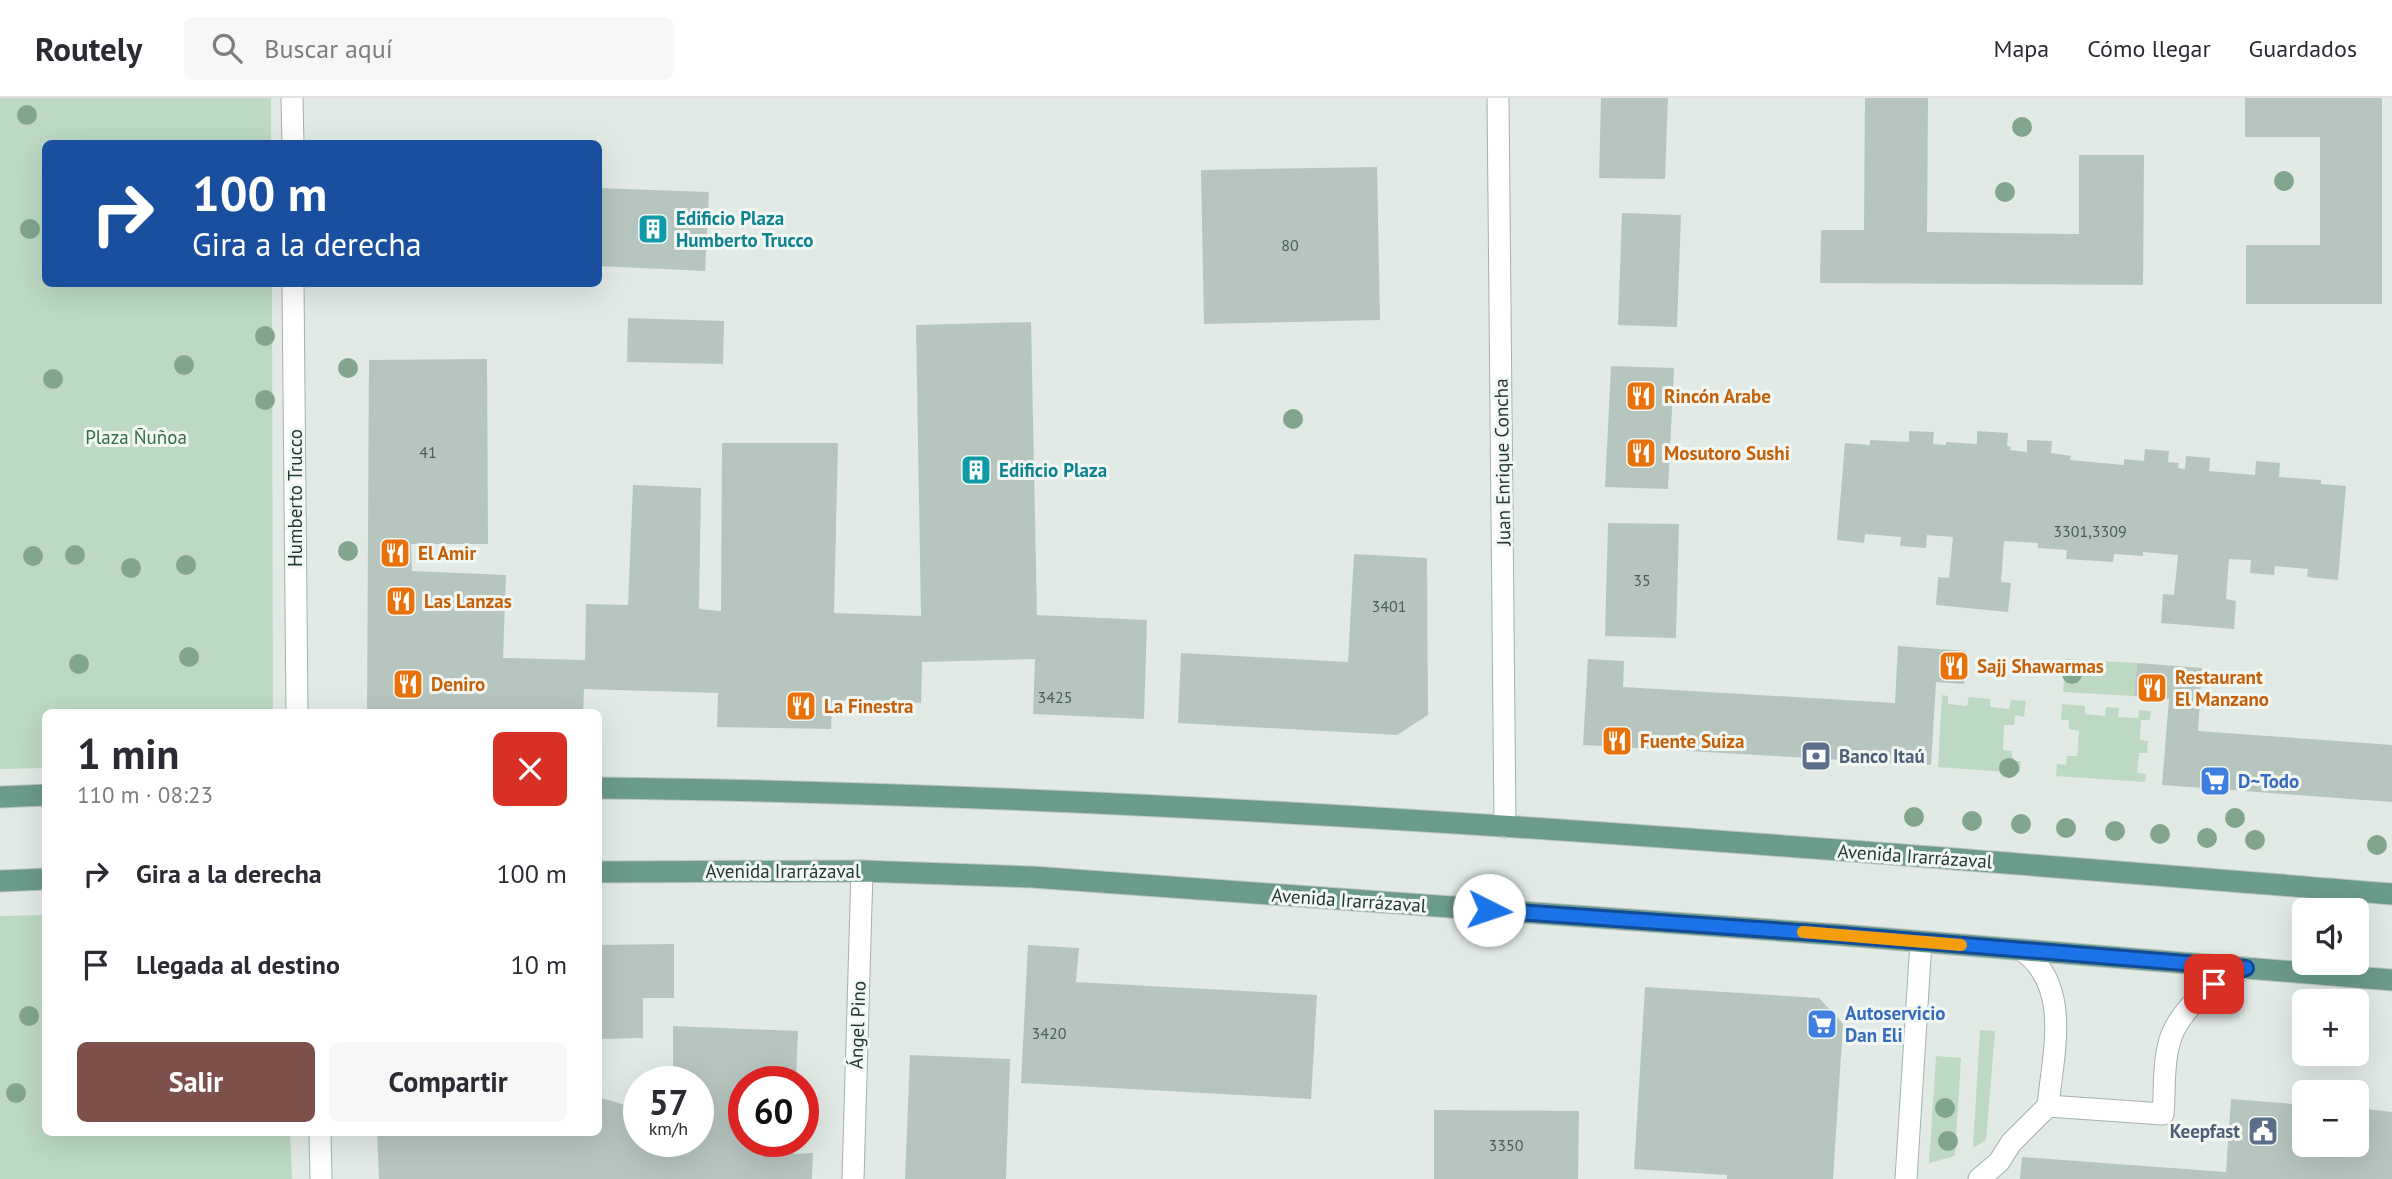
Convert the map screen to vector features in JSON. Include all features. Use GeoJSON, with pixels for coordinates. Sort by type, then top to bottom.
{"type":"FeatureCollection","features":[{"type":"Feature","properties":{"kind":"main road","name":"Avenida Irarrázaval"},"geometry":{"type":"LineString","coordinates":[[602,788],[786,790],[991,798],[1504,827],[1868,852],[2392,894]]}},
{"type":"Feature","properties":{"kind":"main road"},"geometry":{"type":"LineString","coordinates":[[0,797],[42,795]]}},
{"type":"Feature","properties":{"kind":"main road","name":"Avenida Irarrázaval"},"geometry":{"type":"LineString","coordinates":[[602,872],[862,871],[1032,877],[1921,942],[2392,980]]}},
{"type":"Feature","properties":{"kind":"main road"},"geometry":{"type":"LineString","coordinates":[[0,881],[42,879]]}},
{"type":"Feature","properties":{"kind":"street"},"geometry":{"type":"LineString","coordinates":[[292,98],[293,140]]}},
{"type":"Feature","properties":{"kind":"street","name":"Juan Enrique Concha"},"geometry":{"type":"LineString","coordinates":[[1498,98],[1504,827]]}},
{"type":"Feature","properties":{"kind":"street","name":"Humberto Trucco"},"geometry":{"type":"LineString","coordinates":[[293,287],[297,709]]}},
{"type":"Feature","properties":{"kind":"street","name":"Ángel Pino"},"geometry":{"type":"LineString","coordinates":[[853,1179],[862,871]]}},
{"type":"Feature","properties":{"kind":"street"},"geometry":{"type":"LineString","coordinates":[[1906,1179],[1921,942]]}},
{"type":"Feature","properties":{"kind":"street"},"geometry":{"type":"LineString","coordinates":[[1979,1179],[2000,1162],[2026,1125],[2048,1106],[2055,998],[2039,964],[2022,950]]}},
{"type":"Feature","properties":{"kind":"street"},"geometry":{"type":"LineString","coordinates":[[2048,1106],[2163,1114],[2168,1046],[2178,1022],[2214,984],[2246,968]]}},
{"type":"Feature","properties":{"kind":"street"},"geometry":{"type":"LineString","coordinates":[[320,1136],[321,1179]]}},
{"type":"Feature","properties":{"kind":"green space","name":"Plaza Ñuñoa"},"geometry":{"type":"Polygon","coordinates":[[[0,98],[271,98],[271,140],[42,140],[42,287],[272,287],[273,709],[42,709],[42,768],[0,769],[0,98]]]}},
{"type":"Feature","properties":{"kind":"green space"},"geometry":{"type":"Polygon","coordinates":[[[2066,659],[2137,663],[2134,696],[2063,692],[2066,659]]]}},
{"type":"Feature","properties":{"kind":"green space"},"geometry":{"type":"Polygon","coordinates":[[[1942,695],[1948,696],[1948,704],[1967,706],[1969,697],[1990,699],[1990,707],[2009,709],[2011,700],[2026,701],[2024,717],[2015,715],[2014,725],[2004,725],[2003,750],[2012,751],[2012,761],[2021,761],[2020,773],[1938,767],[1942,695]]]}},
{"type":"Feature","properties":{"kind":"green space"},"geometry":{"type":"Polygon","coordinates":[[[2062,704],[2085,706],[2085,714],[2105,716],[2106,707],[2119,708],[2118,717],[2138,718],[2139,710],[2151,711],[2150,720],[2141,720],[2140,740],[2148,741],[2147,753],[2139,753],[2137,773],[2146,774],[2145,782],[2056,776],[2057,764],[2066,765],[2067,756],[2077,756],[2079,731],[2069,729],[2069,720],[2061,720],[2062,704]]]}},
{"type":"Feature","properties":{"kind":"green space"},"geometry":{"type":"Polygon","coordinates":[[[42,915],[42,1136],[290,1136],[292,1179],[0,1179],[0,916],[42,915]]]}},
{"type":"Feature","properties":{"kind":"green space"},"geometry":{"type":"Polygon","coordinates":[[[1980,1030],[1995,1031],[1986,1140],[1973,1148],[1980,1030]]]}},
{"type":"Feature","properties":{"kind":"green space"},"geometry":{"type":"Polygon","coordinates":[[[1936,1056],[1961,1058],[1955,1156],[1929,1163],[1936,1056]]]}},
{"type":"Feature","properties":{"kind":"building"},"geometry":{"type":"Polygon","coordinates":[[[1601,98],[1668,98],[1665,179],[1599,178],[1601,98]]]}},
{"type":"Feature","properties":{"kind":"building"},"geometry":{"type":"Polygon","coordinates":[[[1865,98],[1928,98],[1927,232],[2079,234],[2079,155],[2144,155],[2143,285],[1820,283],[1821,230],[1864,230],[1865,98]]]}},
{"type":"Feature","properties":{"kind":"building"},"geometry":{"type":"Polygon","coordinates":[[[2245,98],[2382,98],[2382,304],[2246,304],[2246,245],[2320,245],[2320,137],[2245,137],[2245,98]]]}},
{"type":"Feature","properties":{"kind":"building"},"geometry":{"type":"Polygon","coordinates":[[[1377,167],[1380,320],[1204,324],[1201,170],[1377,167]]]}},
{"type":"Feature","properties":{"kind":"building","name":"Edificio Plaza Humberto Trucco"},"geometry":{"type":"Polygon","coordinates":[[[602,188],[709,192],[705,271],[602,266],[602,188]]]}},
{"type":"Feature","properties":{"kind":"building"},"geometry":{"type":"Polygon","coordinates":[[[1622,213],[1681,215],[1677,327],[1618,325],[1622,213]]]}},
{"type":"Feature","properties":{"kind":"building"},"geometry":{"type":"Polygon","coordinates":[[[628,318],[724,321],[723,364],[627,362],[628,318]]]}},
{"type":"Feature","properties":{"kind":"building"},"geometry":{"type":"Polygon","coordinates":[[[1031,322],[1037,615],[1147,620],[1144,719],[1033,714],[1035,659],[922,662],[921,703],[832,700],[831,729],[717,727],[718,693],[584,689],[583,709],[367,709],[369,360],[487,359],[488,544],[411,544],[412,571],[506,575],[503,658],[585,660],[586,604],[628,605],[633,485],[701,488],[699,609],[721,611],[722,443],[838,443],[834,613],[921,616],[916,325],[1031,322]]]}},
{"type":"Feature","properties":{"kind":"building"},"geometry":{"type":"Polygon","coordinates":[[[1611,366],[1674,368],[1668,489],[1605,487],[1611,366]]]}},
{"type":"Feature","properties":{"kind":"building"},"geometry":{"type":"Polygon","coordinates":[[[1909,431],[1934,432],[1933,444],[1946,445],[1946,442],[1977,444],[1977,431],[2008,433],[2007,446],[2011,447],[2010,450],[2027,452],[2027,440],[2052,441],[2051,453],[2071,456],[2070,460],[2124,465],[2124,459],[2144,461],[2145,449],[2169,451],[2168,462],[2179,463],[2178,468],[2185,469],[2186,456],[2210,458],[2209,471],[2255,475],[2256,461],[2280,463],[2279,477],[2321,480],[2321,484],[2346,486],[2338,580],[2307,577],[2308,569],[2275,566],[2274,575],[2250,573],[2251,560],[2229,559],[2226,599],[2236,601],[2234,629],[2161,623],[2163,594],[2174,595],[2178,555],[2143,552],[2143,556],[2114,554],[2113,562],[2066,559],[2067,550],[2038,548],[2038,543],[2004,541],[2001,582],[2011,583],[2008,612],[1936,605],[1938,577],[1949,578],[1953,537],[1927,535],[1926,548],[1900,546],[1901,537],[1865,534],[1864,543],[1837,540],[1845,443],[1870,445],[1870,440],[1909,442],[1909,431]]]}},
{"type":"Feature","properties":{"kind":"building"},"geometry":{"type":"Polygon","coordinates":[[[1608,523],[1679,524],[1676,638],[1605,636],[1608,523]]]}},
{"type":"Feature","properties":{"kind":"building"},"geometry":{"type":"Polygon","coordinates":[[[1354,554],[1427,558],[1428,715],[1397,735],[1178,723],[1181,653],[1348,662],[1354,554]]]}},
{"type":"Feature","properties":{"kind":"building"},"geometry":{"type":"Polygon","coordinates":[[[1898,646],[1966,651],[1964,684],[1936,682],[1931,765],[1583,745],[1588,659],[1624,661],[1623,687],[1895,703],[1898,646]]]}},
{"type":"Feature","properties":{"kind":"building"},"geometry":{"type":"Polygon","coordinates":[[[2137,663],[2202,668],[2198,731],[2392,745],[2392,802],[2162,785],[2169,699],[2134,696],[2137,663]]]}},
{"type":"Feature","properties":{"kind":"building"},"geometry":{"type":"Polygon","coordinates":[[[674,944],[674,998],[643,998],[643,1038],[602,1039],[602,945],[674,944]]]}},
{"type":"Feature","properties":{"kind":"building"},"geometry":{"type":"Polygon","coordinates":[[[1028,945],[1079,948],[1076,982],[1317,995],[1311,1099],[1021,1083],[1028,945]]]}},
{"type":"Feature","properties":{"kind":"building"},"geometry":{"type":"Polygon","coordinates":[[[1645,987],[1819,998],[1843,1024],[1833,1179],[1727,1179],[1727,1175],[1634,1169],[1645,987]]]}},
{"type":"Feature","properties":{"kind":"building"},"geometry":{"type":"Polygon","coordinates":[[[673,1026],[798,1031],[797,1066],[728,1066],[728,1157],[813,1157],[812,1179],[379,1179],[377,1136],[602,1136],[602,1098],[623,1104],[623,1157],[714,1157],[714,1066],[673,1066],[673,1026]]]}},
{"type":"Feature","properties":{"kind":"building"},"geometry":{"type":"Polygon","coordinates":[[[910,1055],[1010,1059],[1006,1179],[905,1179],[910,1055]]]}},
{"type":"Feature","properties":{"kind":"building"},"geometry":{"type":"Polygon","coordinates":[[[2231,1099],[2292,1104],[2292,1157],[2369,1157],[2369,1109],[2392,1112],[2392,1179],[2020,1179],[2022,1157],[2226,1172],[2231,1099]]]}},
{"type":"Feature","properties":{"kind":"building"},"geometry":{"type":"Polygon","coordinates":[[[1434,1110],[1579,1111],[1578,1179],[1434,1179],[1434,1110]]]}},
{"type":"Feature","properties":{"kind":"slow traffic"},"geometry":{"type":"LineString","coordinates":[[1803,932],[1961,945]]}},
{"type":"Feature","properties":{"kind":"place","name":"Edificio Plaza Humberto Trucco"},"geometry":{"type":"Point","coordinates":[653,229]}},
{"type":"Feature","properties":{"kind":"place","name":"Rincón Arabe"},"geometry":{"type":"Point","coordinates":[1641,396]}},
{"type":"Feature","properties":{"kind":"place","name":"Mosutoro Sushi"},"geometry":{"type":"Point","coordinates":[1641,453]}},
{"type":"Feature","properties":{"kind":"place","name":"Edificio Plaza"},"geometry":{"type":"Point","coordinates":[976,470]}},
{"type":"Feature","properties":{"kind":"place","name":"El Amir"},"geometry":{"type":"Point","coordinates":[395,553]}},
{"type":"Feature","properties":{"kind":"place","name":"Las Lanzas"},"geometry":{"type":"Point","coordinates":[401,601]}},
{"type":"Feature","properties":{"kind":"place","name":"Sajj Shawarmas"},"geometry":{"type":"Point","coordinates":[1954,666]}},
{"type":"Feature","properties":{"kind":"place","name":"Deniro"},"geometry":{"type":"Point","coordinates":[408,684]}},
{"type":"Feature","properties":{"kind":"place","name":"Restaurant El Manzano"},"geometry":{"type":"Point","coordinates":[2152,688]}},
{"type":"Feature","properties":{"kind":"place","name":"La Finestra"},"geometry":{"type":"Point","coordinates":[801,706]}},
{"type":"Feature","properties":{"kind":"place","name":"Fuente Suiza"},"geometry":{"type":"Point","coordinates":[1617,741]}},
{"type":"Feature","properties":{"kind":"place","name":"Banco Itaú"},"geometry":{"type":"Point","coordinates":[1816,756]}},
{"type":"Feature","properties":{"kind":"place","name":"D~Todo"},"geometry":{"type":"Point","coordinates":[2215,781]}},
{"type":"Feature","properties":{"kind":"place","name":"Autoservicio Dan Eli"},"geometry":{"type":"Point","coordinates":[1822,1024]}},
{"type":"Feature","properties":{"kind":"place","name":"Keepfast"},"geometry":{"type":"Point","coordinates":[2263,1131]}},
{"type":"Feature","properties":{"kind":"route"},"geometry":{"type":"LineString","coordinates":[[1489,910],[2246,968],[2214,984]]}}]}
